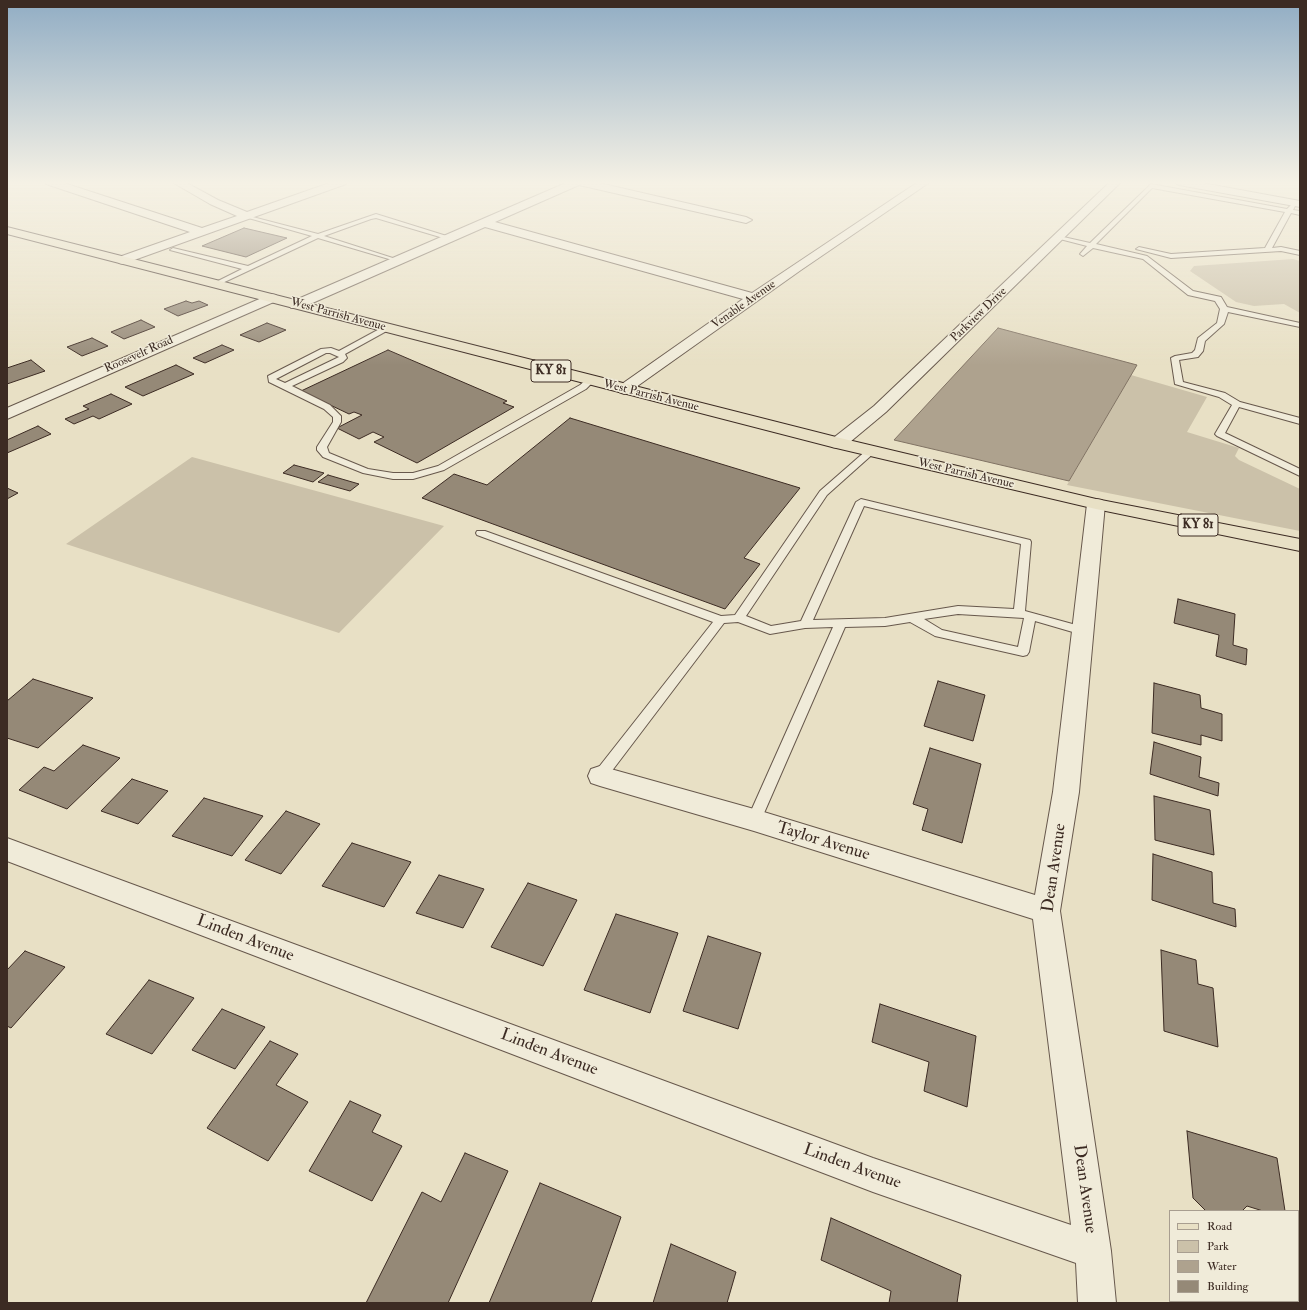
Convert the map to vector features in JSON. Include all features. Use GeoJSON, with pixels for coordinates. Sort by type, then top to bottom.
{"type":"FeatureCollection","features":[{"type":"Feature","properties":{"kind":"main road","name":"West Parrish Avenue"},"geometry":{"type":"LineString","coordinates":[[58,243],[590,381],[838,443],[1096,504],[1300,545]]}},
{"type":"Feature","properties":{"kind":"street"},"geometry":{"type":"LineString","coordinates":[[123,260],[171,243]]}},
{"type":"Feature","properties":{"kind":"street"},"geometry":{"type":"LineString","coordinates":[[296,304],[438,243]]}},
{"type":"Feature","properties":{"kind":"street"},"geometry":{"type":"LineString","coordinates":[[557,243],[755,298]]}},
{"type":"Feature","properties":{"kind":"street","name":"Venable Avenue"},"geometry":{"type":"LineString","coordinates":[[624,389],[833,243]]}},
{"type":"Feature","properties":{"kind":"street","name":"Parkview Drive"},"geometry":{"type":"LineString","coordinates":[[838,443],[880,409],[1054,243]]}},
{"type":"Feature","properties":{"kind":"street","name":"Roosevelt Road"},"geometry":{"type":"LineString","coordinates":[[7,414],[271,298]]}},
{"type":"Feature","properties":{"kind":"street","name":"Dean Avenue"},"geometry":{"type":"LineString","coordinates":[[1096,504],[1066,792],[1046,911],[1093,1252],[1097,1303]]}},
{"type":"Feature","properties":{"kind":"street","name":"Taylor Avenue"},"geometry":{"type":"LineString","coordinates":[[600,776],[754,820],[1046,911]]}},
{"type":"Feature","properties":{"kind":"street","name":"Linden Avenue"},"geometry":{"type":"LineString","coordinates":[[7,849],[873,1175],[1093,1252]]}},
{"type":"Feature","properties":{"kind":"lane"},"geometry":{"type":"LineString","coordinates":[[216,284],[302,243]]}},
{"type":"Feature","properties":{"kind":"lane"},"geometry":{"type":"LineString","coordinates":[[341,243],[397,261]]}},
{"type":"Feature","properties":{"kind":"lane"},"geometry":{"type":"LineString","coordinates":[[1083,254],[1094,243]]}},
{"type":"Feature","properties":{"kind":"lane"},"geometry":{"type":"LineString","coordinates":[[1094,243],[1145,257],[1191,293],[1218,299],[1224,309],[1223,318],[1220,324],[1201,340],[1200,351],[1195,355],[1184,358],[1175,358],[1179,384],[1222,395],[1237,404],[1300,421]]}},
{"type":"Feature","properties":{"kind":"lane"},"geometry":{"type":"LineString","coordinates":[[1095,243],[1171,256],[1281,249],[1300,253]]}},
{"type":"Feature","properties":{"kind":"lane"},"geometry":{"type":"LineString","coordinates":[[1267,250],[1271,243]]}},
{"type":"Feature","properties":{"kind":"lane"},"geometry":{"type":"LineString","coordinates":[[173,250],[247,268]]}},
{"type":"Feature","properties":{"kind":"lane"},"geometry":{"type":"LineString","coordinates":[[1224,309],[1300,325]]}},
{"type":"Feature","properties":{"kind":"lane"},"geometry":{"type":"LineString","coordinates":[[339,354],[388,328]]}},
{"type":"Feature","properties":{"kind":"lane"},"geometry":{"type":"LineString","coordinates":[[285,386],[343,358],[339,354],[331,350],[324,351],[272,376],[272,380],[327,407],[337,416],[337,422],[322,447],[322,450],[326,455],[366,471],[393,476],[413,476],[441,468],[583,387],[590,381]]}},
{"type":"Feature","properties":{"kind":"lane"},"geometry":{"type":"LineString","coordinates":[[1237,404],[1220,434],[1300,473]]}},
{"type":"Feature","properties":{"kind":"lane"},"geometry":{"type":"LineString","coordinates":[[739,618],[823,493],[871,451]]}},
{"type":"Feature","properties":{"kind":"lane"},"geometry":{"type":"LineString","coordinates":[[805,624],[861,502],[1026,542],[1023,652],[940,633],[912,618]]}},
{"type":"Feature","properties":{"kind":"lane"},"geometry":{"type":"LineString","coordinates":[[481,532],[720,620],[739,618],[770,630],[805,624],[885,622],[958,610],[1024,615],[1083,631]]}},
{"type":"Feature","properties":{"kind":"lane"},"geometry":{"type":"LineString","coordinates":[[600,776],[720,620]]}},
{"type":"Feature","properties":{"kind":"lane"},"geometry":{"type":"LineString","coordinates":[[754,820],[842,623]]}},
{"type":"Feature","properties":{"kind":"green space"},"geometry":{"type":"Polygon","coordinates":[[[1293,259],[1300,261],[1300,313],[1284,304],[1254,306],[1236,302],[1190,271],[1194,266],[1293,259]]]}},
{"type":"Feature","properties":{"kind":"green space"},"geometry":{"type":"Polygon","coordinates":[[[1131,375],[1207,397],[1187,432],[1239,448],[1235,456],[1239,460],[1300,489],[1300,531],[1067,485],[1131,375]]]}},
{"type":"Feature","properties":{"kind":"green space"},"geometry":{"type":"Polygon","coordinates":[[[192,457],[444,526],[339,633],[66,544],[192,457]]]}},
{"type":"Feature","properties":{"kind":"water"},"geometry":{"type":"Polygon","coordinates":[[[998,328],[1137,365],[1069,481],[894,440],[998,328]]]}},
{"type":"Feature","properties":{"kind":"building"},"geometry":{"type":"Polygon","coordinates":[[[209,243],[276,243],[246,257],[202,246],[209,243]]]}},
{"type":"Feature","properties":{"kind":"building"},"geometry":{"type":"Polygon","coordinates":[[[186,301],[192,303],[199,301],[208,305],[178,316],[164,309],[186,301]]]}},
{"type":"Feature","properties":{"kind":"building"},"geometry":{"type":"Polygon","coordinates":[[[141,320],[155,327],[124,339],[111,332],[141,320]]]}},
{"type":"Feature","properties":{"kind":"building"},"geometry":{"type":"Polygon","coordinates":[[[267,323],[286,330],[259,342],[240,335],[267,323]]]}},
{"type":"Feature","properties":{"kind":"building"},"geometry":{"type":"Polygon","coordinates":[[[92,338],[108,346],[82,356],[67,347],[92,338]]]}},
{"type":"Feature","properties":{"kind":"building"},"geometry":{"type":"Polygon","coordinates":[[[222,345],[234,350],[205,363],[193,358],[222,345]]]}},
{"type":"Feature","properties":{"kind":"building"},"geometry":{"type":"Polygon","coordinates":[[[388,350],[507,401],[503,403],[514,407],[417,463],[374,442],[384,437],[373,432],[359,439],[337,428],[362,415],[354,412],[349,414],[301,391],[388,350]]]}},
{"type":"Feature","properties":{"kind":"building"},"geometry":{"type":"Polygon","coordinates":[[[31,360],[45,371],[7,384],[7,368],[31,360]]]}},
{"type":"Feature","properties":{"kind":"building"},"geometry":{"type":"Polygon","coordinates":[[[176,365],[194,374],[143,396],[125,387],[176,365]]]}},
{"type":"Feature","properties":{"kind":"building"},"geometry":{"type":"Polygon","coordinates":[[[111,394],[132,404],[99,419],[93,416],[74,424],[65,419],[89,409],[83,406],[111,394]]]}},
{"type":"Feature","properties":{"kind":"building"},"geometry":{"type":"Polygon","coordinates":[[[570,418],[800,488],[744,558],[760,564],[725,609],[422,498],[454,474],[487,485],[570,418]]]}},
{"type":"Feature","properties":{"kind":"building"},"geometry":{"type":"Polygon","coordinates":[[[38,426],[51,434],[7,453],[7,440],[38,426]]]}},
{"type":"Feature","properties":{"kind":"building"},"geometry":{"type":"Polygon","coordinates":[[[294,465],[324,473],[313,482],[283,473],[294,465]]]}},
{"type":"Feature","properties":{"kind":"building"},"geometry":{"type":"Polygon","coordinates":[[[328,475],[359,484],[350,491],[318,482],[328,475]]]}},
{"type":"Feature","properties":{"kind":"building"},"geometry":{"type":"Polygon","coordinates":[[[7,488],[18,493],[7,499],[7,488]]]}},
{"type":"Feature","properties":{"kind":"building"},"geometry":{"type":"Polygon","coordinates":[[[1178,599],[1235,614],[1233,645],[1247,649],[1246,665],[1216,656],[1219,635],[1174,623],[1178,599]]]}},
{"type":"Feature","properties":{"kind":"building"},"geometry":{"type":"Polygon","coordinates":[[[33,679],[93,698],[38,748],[7,738],[7,701],[33,679]]]}},
{"type":"Feature","properties":{"kind":"building"},"geometry":{"type":"Polygon","coordinates":[[[938,681],[985,695],[973,741],[924,726],[938,681]]]}},
{"type":"Feature","properties":{"kind":"building"},"geometry":{"type":"Polygon","coordinates":[[[1154,683],[1200,695],[1201,708],[1222,714],[1222,741],[1201,735],[1201,745],[1152,733],[1154,683]]]}},
{"type":"Feature","properties":{"kind":"building"},"geometry":{"type":"Polygon","coordinates":[[[1154,742],[1201,757],[1199,777],[1219,783],[1218,796],[1150,774],[1154,742]]]}},
{"type":"Feature","properties":{"kind":"building"},"geometry":{"type":"Polygon","coordinates":[[[83,745],[120,758],[67,809],[19,790],[44,767],[54,771],[83,745]]]}},
{"type":"Feature","properties":{"kind":"building"},"geometry":{"type":"Polygon","coordinates":[[[930,748],[981,764],[962,843],[922,830],[928,809],[913,804],[930,748]]]}},
{"type":"Feature","properties":{"kind":"building"},"geometry":{"type":"Polygon","coordinates":[[[132,779],[168,791],[138,824],[101,811],[132,779]]]}},
{"type":"Feature","properties":{"kind":"building"},"geometry":{"type":"Polygon","coordinates":[[[1154,796],[1210,810],[1214,855],[1155,840],[1154,796]]]}},
{"type":"Feature","properties":{"kind":"building"},"geometry":{"type":"Polygon","coordinates":[[[204,798],[263,816],[232,856],[172,836],[204,798]]]}},
{"type":"Feature","properties":{"kind":"building"},"geometry":{"type":"Polygon","coordinates":[[[286,811],[320,824],[281,874],[245,860],[286,811]]]}},
{"type":"Feature","properties":{"kind":"building"},"geometry":{"type":"Polygon","coordinates":[[[352,843],[411,862],[384,907],[322,886],[352,843]]]}},
{"type":"Feature","properties":{"kind":"building"},"geometry":{"type":"Polygon","coordinates":[[[1153,854],[1212,872],[1213,903],[1235,909],[1236,927],[1152,900],[1153,854]]]}},
{"type":"Feature","properties":{"kind":"building"},"geometry":{"type":"Polygon","coordinates":[[[439,875],[484,889],[463,928],[416,913],[439,875]]]}},
{"type":"Feature","properties":{"kind":"building"},"geometry":{"type":"Polygon","coordinates":[[[528,883],[577,900],[543,966],[491,947],[528,883]]]}},
{"type":"Feature","properties":{"kind":"building"},"geometry":{"type":"Polygon","coordinates":[[[616,914],[678,933],[650,1013],[584,990],[616,914]]]}},
{"type":"Feature","properties":{"kind":"building"},"geometry":{"type":"Polygon","coordinates":[[[708,936],[761,953],[738,1029],[683,1011],[708,936]]]}},
{"type":"Feature","properties":{"kind":"building"},"geometry":{"type":"Polygon","coordinates":[[[1161,950],[1196,960],[1198,984],[1213,988],[1218,1047],[1164,1031],[1161,950]]]}},
{"type":"Feature","properties":{"kind":"building"},"geometry":{"type":"Polygon","coordinates":[[[25,951],[65,967],[11,1028],[7,1026],[7,970],[25,951]]]}},
{"type":"Feature","properties":{"kind":"building"},"geometry":{"type":"Polygon","coordinates":[[[149,980],[194,998],[152,1054],[106,1034],[149,980]]]}},
{"type":"Feature","properties":{"kind":"building"},"geometry":{"type":"Polygon","coordinates":[[[880,1004],[976,1036],[967,1107],[924,1091],[929,1062],[872,1042],[880,1004]]]}},
{"type":"Feature","properties":{"kind":"building"},"geometry":{"type":"Polygon","coordinates":[[[222,1009],[265,1027],[235,1069],[192,1050],[222,1009]]]}},
{"type":"Feature","properties":{"kind":"building"},"geometry":{"type":"Polygon","coordinates":[[[270,1041],[298,1054],[276,1085],[308,1102],[268,1161],[207,1128],[270,1041]]]}},
{"type":"Feature","properties":{"kind":"building"},"geometry":{"type":"Polygon","coordinates":[[[350,1101],[381,1115],[372,1132],[402,1146],[372,1201],[309,1171],[350,1101]]]}},
{"type":"Feature","properties":{"kind":"building"},"geometry":{"type":"Polygon","coordinates":[[[1187,1131],[1277,1158],[1285,1210],[1260,1210],[1247,1206],[1243,1210],[1205,1210],[1193,1198],[1187,1131]]]}},
{"type":"Feature","properties":{"kind":"building"},"geometry":{"type":"Polygon","coordinates":[[[465,1153],[508,1171],[448,1303],[366,1303],[422,1192],[441,1202],[465,1153]]]}},
{"type":"Feature","properties":{"kind":"building"},"geometry":{"type":"Polygon","coordinates":[[[540,1183],[621,1217],[591,1303],[489,1303],[540,1183]]]}},
{"type":"Feature","properties":{"kind":"building"},"geometry":{"type":"Polygon","coordinates":[[[831,1218],[961,1275],[957,1303],[889,1303],[891,1291],[821,1260],[831,1218]]]}},
{"type":"Feature","properties":{"kind":"building"},"geometry":{"type":"Polygon","coordinates":[[[671,1244],[736,1272],[727,1303],[653,1303],[671,1244]]]}}]}
